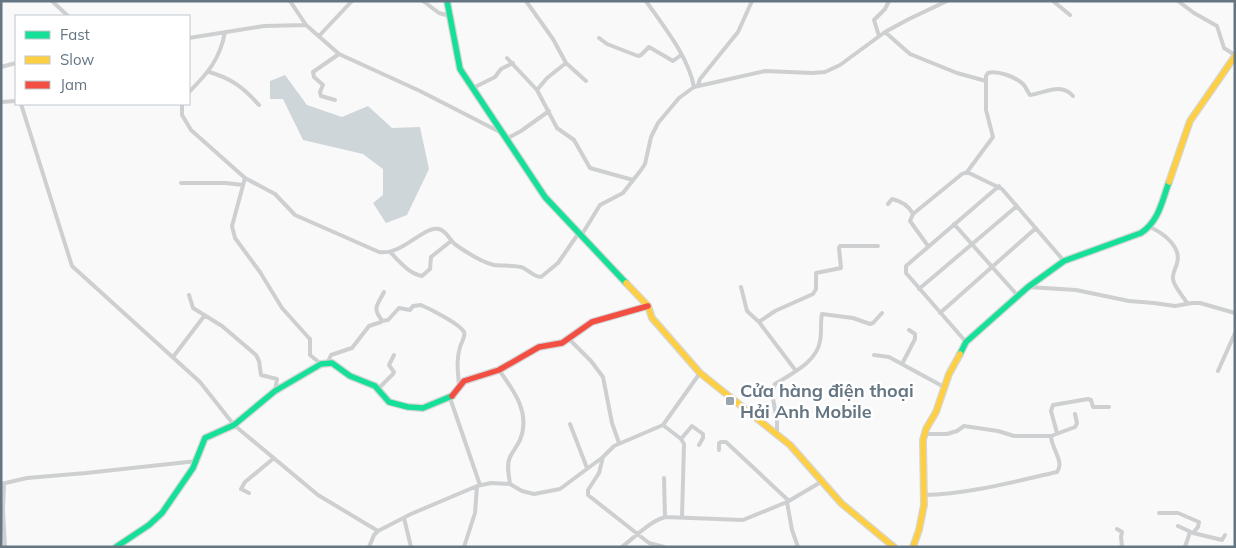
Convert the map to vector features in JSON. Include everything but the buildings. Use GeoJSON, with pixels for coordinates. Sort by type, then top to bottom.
{"type":"FeatureCollection","features":[{"type":"Feature","properties":{"kind":"street"},"geometry":{"type":"LineString","coordinates":[[52,1],[67,15]]}},
{"type":"Feature","properties":{"kind":"street"},"geometry":{"type":"LineString","coordinates":[[290,1],[306,24],[339,54],[420,91],[502,132]]}},
{"type":"Feature","properties":{"kind":"street"},"geometry":{"type":"LineString","coordinates":[[319,36],[352,1]]}},
{"type":"Feature","properties":{"kind":"street"},"geometry":{"type":"LineString","coordinates":[[423,1],[439,13],[450,16]]}},
{"type":"Feature","properties":{"kind":"street"},"geometry":{"type":"LineString","coordinates":[[447,1],[458,65],[545,197],[648,306],[652,318],[700,373],[777,434],[848,510],[894,547]]}},
{"type":"Feature","properties":{"kind":"street"},"geometry":{"type":"LineString","coordinates":[[526,1],[553,39],[566,63],[586,80]]}},
{"type":"Feature","properties":{"kind":"street"},"geometry":{"type":"LineString","coordinates":[[646,1],[682,56],[696,86]]}},
{"type":"Feature","properties":{"kind":"street"},"geometry":{"type":"LineString","coordinates":[[696,86],[738,32],[752,1]]}},
{"type":"Feature","properties":{"kind":"street"},"geometry":{"type":"LineString","coordinates":[[879,36],[874,20],[888,5],[889,1]]}},
{"type":"Feature","properties":{"kind":"street"},"geometry":{"type":"LineString","coordinates":[[182,105],[182,115],[191,130],[246,178],[275,194],[295,215],[379,252],[390,252],[433,229],[441,230],[455,245],[488,263],[523,268],[541,277],[558,263],[600,206],[623,193],[643,167],[651,138],[658,123],[678,98],[696,86],[765,70],[825,72],[840,65],[885,32],[947,1]]}},
{"type":"Feature","properties":{"kind":"street"},"geometry":{"type":"LineString","coordinates":[[1053,1],[1070,15]]}},
{"type":"Feature","properties":{"kind":"street"},"geometry":{"type":"LineString","coordinates":[[913,547],[923,510],[922,448],[925,434],[936,412],[954,363],[966,342],[1028,287],[1064,260],[1141,233],[1150,227],[1157,216],[1190,121],[1235,55],[1224,48],[1217,26],[1178,1]]}},
{"type":"Feature","properties":{"kind":"street"},"geometry":{"type":"LineString","coordinates":[[190,38],[264,26],[306,24]]}},
{"type":"Feature","properties":{"kind":"street"},"geometry":{"type":"LineString","coordinates":[[190,91],[209,72],[225,32]]}},
{"type":"Feature","properties":{"kind":"street"},"geometry":{"type":"LineString","coordinates":[[885,32],[910,54],[986,82]]}},
{"type":"Feature","properties":{"kind":"street"},"geometry":{"type":"LineString","coordinates":[[599,38],[607,44],[638,56],[649,47],[673,61],[682,56]]}},
{"type":"Feature","properties":{"kind":"street"},"geometry":{"type":"LineString","coordinates":[[335,100],[321,96],[320,92],[323,85],[314,77],[313,72],[339,54]]}},
{"type":"Feature","properties":{"kind":"street"},"geometry":{"type":"LineString","coordinates":[[507,58],[537,90],[559,130],[574,140],[590,168],[633,180]]}},
{"type":"Feature","properties":{"kind":"street"},"geometry":{"type":"LineString","coordinates":[[1,67],[15,63]]}},
{"type":"Feature","properties":{"kind":"street"},"geometry":{"type":"LineString","coordinates":[[473,88],[495,77],[501,69],[513,63]]}},
{"type":"Feature","properties":{"kind":"street"},"geometry":{"type":"LineString","coordinates":[[537,90],[547,78],[566,63]]}},
{"type":"Feature","properties":{"kind":"street"},"geometry":{"type":"LineString","coordinates":[[209,72],[242,86],[259,105]]}},
{"type":"Feature","properties":{"kind":"street"},"geometry":{"type":"LineString","coordinates":[[928,246],[910,220],[912,214],[962,174],[968,172],[993,137],[986,110],[986,82],[988,73],[994,72],[1011,77],[1020,82],[1030,94],[1048,90],[1064,90],[1073,96]]}},
{"type":"Feature","properties":{"kind":"street"},"geometry":{"type":"LineString","coordinates":[[1,102],[15,101]]}},
{"type":"Feature","properties":{"kind":"street"},"geometry":{"type":"LineString","coordinates":[[21,105],[72,266],[200,382],[234,425],[318,495],[378,532]]}},
{"type":"Feature","properties":{"kind":"street"},"geometry":{"type":"LineString","coordinates":[[506,138],[549,111]]}},
{"type":"Feature","properties":{"kind":"street"},"geometry":{"type":"LineString","coordinates":[[968,172],[999,186],[1064,260]]}},
{"type":"Feature","properties":{"kind":"street"},"geometry":{"type":"LineString","coordinates":[[246,178],[232,226],[235,238],[260,272],[280,305],[310,339],[310,355],[321,364]]}},
{"type":"Feature","properties":{"kind":"street"},"geometry":{"type":"LineString","coordinates":[[181,183],[243,185]]}},
{"type":"Feature","properties":{"kind":"street"},"geometry":{"type":"LineString","coordinates":[[966,342],[919,289],[905,269],[928,246],[999,186]]}},
{"type":"Feature","properties":{"kind":"street"},"geometry":{"type":"LineString","coordinates":[[888,204],[892,199],[899,201],[912,214]]}},
{"type":"Feature","properties":{"kind":"street"},"geometry":{"type":"LineString","coordinates":[[919,289],[1017,206]]}},
{"type":"Feature","properties":{"kind":"street"},"geometry":{"type":"LineString","coordinates":[[954,224],[1018,296]]}},
{"type":"Feature","properties":{"kind":"street"},"geometry":{"type":"LineString","coordinates":[[1150,227],[1165,236],[1175,249],[1178,262],[1173,278],[1187,303]]}},
{"type":"Feature","properties":{"kind":"street"},"geometry":{"type":"LineString","coordinates":[[940,313],[1036,228]]}},
{"type":"Feature","properties":{"kind":"street"},"geometry":{"type":"LineString","coordinates":[[390,252],[407,270],[422,276],[430,269],[431,257],[451,241]]}},
{"type":"Feature","properties":{"kind":"street"},"geometry":{"type":"LineString","coordinates":[[760,322],[775,311],[813,294],[816,288],[816,273],[842,268],[838,248],[840,246],[878,246]]}},
{"type":"Feature","properties":{"kind":"street"},"geometry":{"type":"LineString","coordinates":[[740,287],[747,311],[760,322],[796,371]]}},
{"type":"Feature","properties":{"kind":"street"},"geometry":{"type":"LineString","coordinates":[[1028,287],[1076,290],[1129,301],[1154,302],[1175,306],[1187,303],[1204,304],[1235,313]]}},
{"type":"Feature","properties":{"kind":"street"},"geometry":{"type":"LineString","coordinates":[[382,321],[376,309],[384,292]]}},
{"type":"Feature","properties":{"kind":"street"},"geometry":{"type":"LineString","coordinates":[[189,295],[193,308],[222,326],[256,355],[261,375],[277,379],[275,391]]}},
{"type":"Feature","properties":{"kind":"street"},"geometry":{"type":"LineString","coordinates":[[328,362],[331,355],[352,348],[369,326],[388,320],[399,308],[410,310],[413,306],[421,304],[442,315],[463,331],[464,335],[457,362],[459,386]]}},
{"type":"Feature","properties":{"kind":"street"},"geometry":{"type":"LineString","coordinates":[[116,547],[159,517],[197,461],[205,438],[234,425],[275,391],[321,364],[328,362],[350,376],[372,384],[389,402],[411,408],[423,408],[450,398],[464,381],[499,370],[535,349],[559,344],[596,321],[648,306]]}},
{"type":"Feature","properties":{"kind":"street"},"geometry":{"type":"LineString","coordinates":[[777,434],[772,389],[776,384],[812,358],[820,342],[822,314],[853,318],[870,324],[882,313]]}},
{"type":"Feature","properties":{"kind":"street"},"geometry":{"type":"LineString","coordinates":[[173,357],[205,315]]}},
{"type":"Feature","properties":{"kind":"street"},"geometry":{"type":"LineString","coordinates":[[902,364],[915,339],[915,334],[909,330]]}},
{"type":"Feature","properties":{"kind":"street"},"geometry":{"type":"LineString","coordinates":[[1218,371],[1235,332]]}},
{"type":"Feature","properties":{"kind":"street"},"geometry":{"type":"LineString","coordinates":[[568,338],[591,361],[603,377],[618,443]]}},
{"type":"Feature","properties":{"kind":"street"},"geometry":{"type":"LineString","coordinates":[[378,389],[394,374],[389,365],[394,355]]}},
{"type":"Feature","properties":{"kind":"street"},"geometry":{"type":"LineString","coordinates":[[874,355],[889,357],[944,387]]}},
{"type":"Feature","properties":{"kind":"street"},"geometry":{"type":"LineString","coordinates":[[499,370],[518,398],[523,415],[522,433],[508,462],[510,484]]}},
{"type":"Feature","properties":{"kind":"street"},"geometry":{"type":"LineString","coordinates":[[369,547],[374,535],[378,532],[404,518],[478,485],[491,483],[510,484],[528,493],[544,493],[560,489],[618,443],[638,437],[663,425],[700,373]]}},
{"type":"Feature","properties":{"kind":"street"},"geometry":{"type":"LineString","coordinates":[[450,398],[478,485],[475,513],[464,547]]}},
{"type":"Feature","properties":{"kind":"street"},"geometry":{"type":"LineString","coordinates":[[1057,434],[1051,411],[1053,405],[1088,399],[1091,400],[1093,407],[1109,406]]}},
{"type":"Feature","properties":{"kind":"street"},"geometry":{"type":"LineString","coordinates":[[925,434],[947,434],[964,426],[998,431],[1014,436],[1051,436],[1075,427],[1075,414]]}},
{"type":"Feature","properties":{"kind":"street"},"geometry":{"type":"LineString","coordinates":[[570,424],[587,468]]}},
{"type":"Feature","properties":{"kind":"street"},"geometry":{"type":"LineString","coordinates":[[663,425],[681,439],[684,450],[682,517]]}},
{"type":"Feature","properties":{"kind":"street"},"geometry":{"type":"LineString","coordinates":[[681,439],[694,426],[703,434],[699,445]]}},
{"type":"Feature","properties":{"kind":"street"},"geometry":{"type":"LineString","coordinates":[[923,495],[950,494],[1012,483],[1057,472],[1060,469],[1060,464],[1051,436]]}},
{"type":"Feature","properties":{"kind":"street"},"geometry":{"type":"LineString","coordinates":[[719,450],[721,442],[726,442],[788,502],[791,526],[798,547]]}},
{"type":"Feature","properties":{"kind":"street"},"geometry":{"type":"LineString","coordinates":[[602,457],[599,473],[588,490],[588,495],[652,545],[664,547]]}},
{"type":"Feature","properties":{"kind":"street"},"geometry":{"type":"LineString","coordinates":[[249,493],[241,489],[245,482],[274,458]]}},
{"type":"Feature","properties":{"kind":"street"},"geometry":{"type":"LineString","coordinates":[[5,547],[2,484],[27,478],[197,461]]}},
{"type":"Feature","properties":{"kind":"street"},"geometry":{"type":"LineString","coordinates":[[664,478],[665,517]]}},
{"type":"Feature","properties":{"kind":"street"},"geometry":{"type":"LineString","coordinates":[[622,547],[651,524],[665,517],[743,520],[788,502],[821,482]]}},
{"type":"Feature","properties":{"kind":"street"},"geometry":{"type":"LineString","coordinates":[[1159,513],[1178,513],[1199,522],[1198,527],[1191,532],[1185,547]]}},
{"type":"Feature","properties":{"kind":"street"},"geometry":{"type":"LineString","coordinates":[[404,518],[410,547]]}},
{"type":"Feature","properties":{"kind":"street"},"geometry":{"type":"LineString","coordinates":[[1178,526],[1191,532],[1222,540],[1225,535]]}},
{"type":"Feature","properties":{"kind":"street"},"geometry":{"type":"LineString","coordinates":[[1117,529],[1122,532],[1122,547]]}},
{"type":"Feature","properties":{"kind":"shaded area"},"geometry":{"type":"Polygon","coordinates":[[[285,75],[307,105],[342,117],[368,106],[392,128],[420,127],[429,169],[407,215],[386,223],[373,203],[383,195],[383,169],[363,154],[303,140],[283,99],[270,99],[270,81],[285,75]]]}},
{"type":"Feature","properties":{"kind":"traffic: fast"},"geometry":{"type":"LineString","coordinates":[[447,1],[460,69],[545,197],[626,283]]}},
{"type":"Feature","properties":{"kind":"traffic: fast"},"geometry":{"type":"LineString","coordinates":[[960,354],[966,342],[1028,287],[1064,261],[1141,233],[1156,217],[1169,182]]}},
{"type":"Feature","properties":{"kind":"traffic: fast"},"geometry":{"type":"LineString","coordinates":[[116,547],[149,525],[162,513],[193,468],[205,438],[234,425],[275,391],[321,364],[332,363],[350,376],[375,386],[389,402],[408,407],[423,408],[452,396]]}},
{"type":"Feature","properties":{"kind":"traffic: slow"},"geometry":{"type":"LineString","coordinates":[[1169,182],[1190,121],[1235,56]]}},
{"type":"Feature","properties":{"kind":"traffic: slow"},"geometry":{"type":"LineString","coordinates":[[626,283],[648,306],[652,318],[700,373],[790,445],[841,503],[894,547]]}},
{"type":"Feature","properties":{"kind":"traffic: slow"},"geometry":{"type":"LineString","coordinates":[[913,547],[924,505],[923,440],[926,429],[936,412],[949,374],[960,354]]}},
{"type":"Feature","properties":{"kind":"traffic: jam"},"geometry":{"type":"LineString","coordinates":[[452,396],[464,381],[499,370],[539,347],[562,343],[592,322],[648,306]]}},
{"type":"Feature","properties":{"kind":"place","name":"Cửa hàng điện thoại Hải Anh Mobile"},"geometry":{"type":"Point","coordinates":[730,401]}}]}
